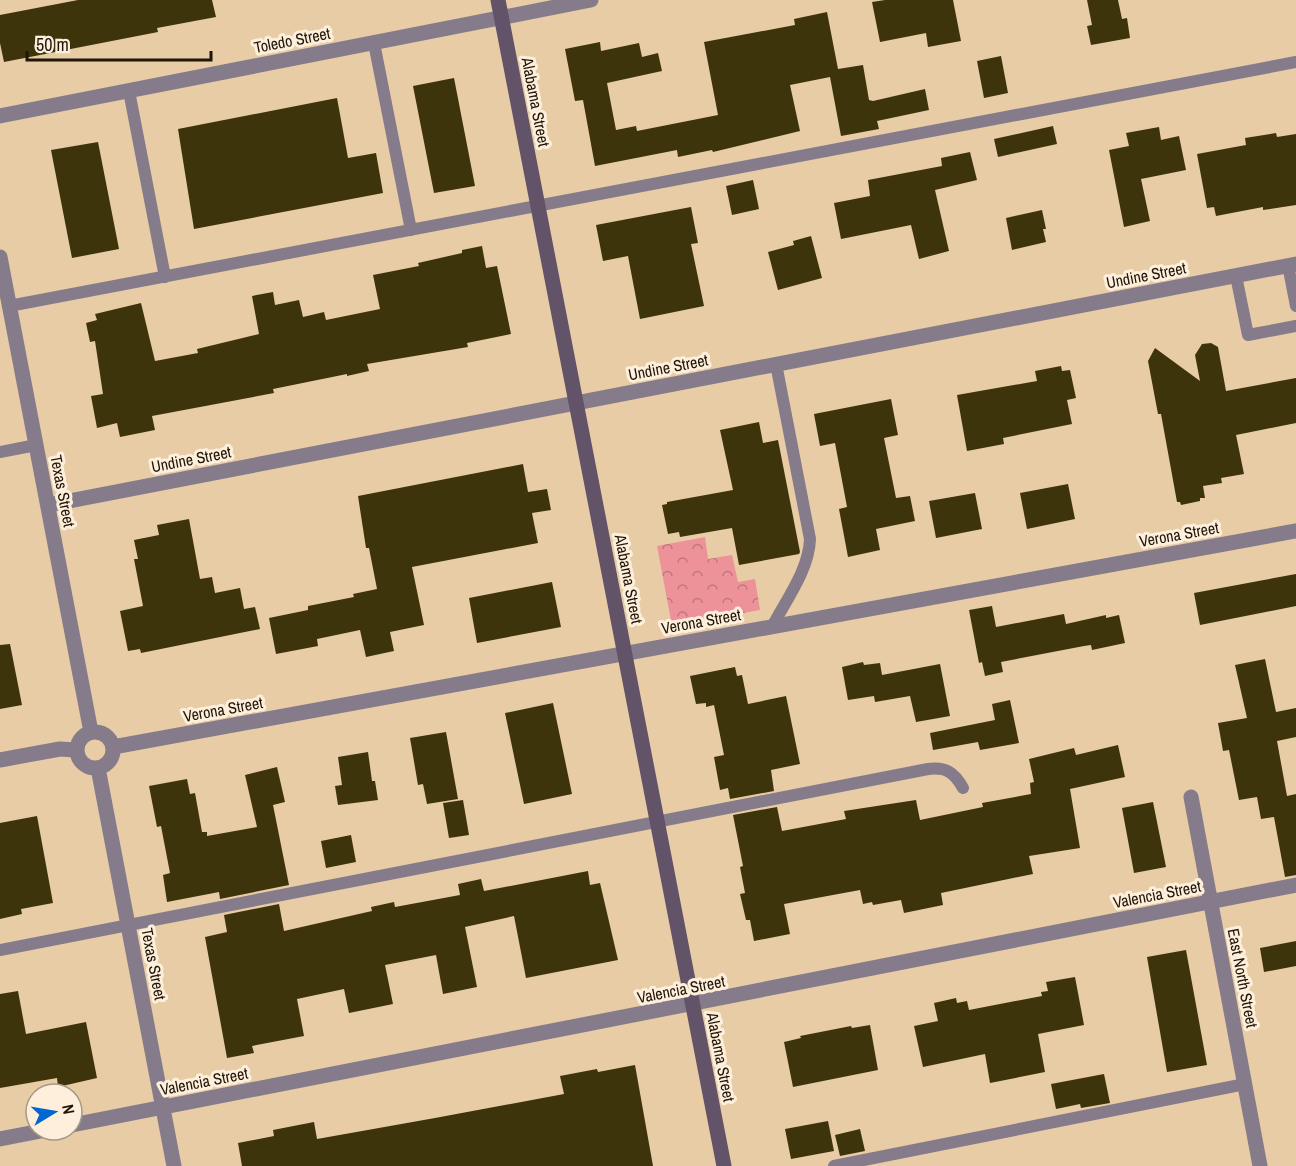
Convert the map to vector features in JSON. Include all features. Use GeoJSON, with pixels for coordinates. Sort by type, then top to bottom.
{"type":"FeatureCollection","features":[{"type":"Feature","properties":{"kind":"main road","name":"Alabama Street"},"geometry":{"type":"LineString","coordinates":[[498,0],[724,1166]]}},
{"type":"Feature","properties":{"kind":"street","name":"Toledo Street"},"geometry":{"type":"LineString","coordinates":[[0,116],[591,0]]}},
{"type":"Feature","properties":{"kind":"street","name":"Texas Street"},"geometry":{"type":"LineString","coordinates":[[0,257],[91,732]]}},
{"type":"Feature","properties":{"kind":"street","name":"Undine Street"},"geometry":{"type":"LineString","coordinates":[[48,505],[1292,265]]}},
{"type":"Feature","properties":{"kind":"street","name":"Verona Street"},"geometry":{"type":"LineString","coordinates":[[113,747],[1296,531]]}},
{"type":"Feature","properties":{"kind":"street"},"geometry":{"type":"LineString","coordinates":[[91,732],[102,734],[111,741],[113,747],[108,763],[98,768],[91,768],[80,762],[76,750],[80,739],[91,732]]}},
{"type":"Feature","properties":{"kind":"street"},"geometry":{"type":"LineString","coordinates":[[0,760],[60,749],[76,750]]}},
{"type":"Feature","properties":{"kind":"street","name":"Texas Street"},"geometry":{"type":"LineString","coordinates":[[98,768],[174,1166]]}},
{"type":"Feature","properties":{"kind":"street","name":"East North Street"},"geometry":{"type":"LineString","coordinates":[[1191,797],[1260,1166]]}},
{"type":"Feature","properties":{"kind":"street","name":"Valencia Street"},"geometry":{"type":"LineString","coordinates":[[84,1123],[1296,885]]}},
{"type":"Feature","properties":{"kind":"street"},"geometry":{"type":"LineString","coordinates":[[0,1139],[24,1134]]}},
{"type":"Feature","properties":{"kind":"lane"},"geometry":{"type":"LineString","coordinates":[[374,42],[411,230]]}},
{"type":"Feature","properties":{"kind":"lane"},"geometry":{"type":"LineString","coordinates":[[9,306],[1296,62]]}},
{"type":"Feature","properties":{"kind":"lane"},"geometry":{"type":"LineString","coordinates":[[129,91],[165,277]]}},
{"type":"Feature","properties":{"kind":"lane"},"geometry":{"type":"LineString","coordinates":[[1292,265],[1296,306]]}},
{"type":"Feature","properties":{"kind":"lane"},"geometry":{"type":"LineString","coordinates":[[1236,276],[1248,336],[1296,326]]}},
{"type":"Feature","properties":{"kind":"lane"},"geometry":{"type":"LineString","coordinates":[[772,627],[810,552],[810,539],[776,364]]}},
{"type":"Feature","properties":{"kind":"lane"},"geometry":{"type":"LineString","coordinates":[[0,452],[36,445]]}},
{"type":"Feature","properties":{"kind":"lane"},"geometry":{"type":"LineString","coordinates":[[0,950],[657,820],[928,769],[939,768],[950,771],[957,777],[963,788]]}},
{"type":"Feature","properties":{"kind":"lane"},"geometry":{"type":"LineString","coordinates":[[834,1166],[1245,1084]]}},
{"type":"Feature","properties":{"kind":"green space"},"geometry":{"type":"Polygon","coordinates":[[[705,537],[708,559],[732,555],[738,582],[755,579],[760,610],[672,626],[657,546],[705,537]]]}},
{"type":"Feature","properties":{"kind":"building"},"geometry":{"type":"Polygon","coordinates":[[[78,0],[212,0],[216,17],[157,28],[158,32],[4,62],[0,43],[0,15],[78,0]]]}},
{"type":"Feature","properties":{"kind":"building"},"geometry":{"type":"Polygon","coordinates":[[[953,0],[961,41],[928,47],[926,33],[880,42],[872,2],[953,0]]]}},
{"type":"Feature","properties":{"kind":"building"},"geometry":{"type":"Polygon","coordinates":[[[1087,0],[1118,0],[1122,19],[1127,18],[1130,38],[1091,45],[1087,26],[1092,25],[1087,0]]]}},
{"type":"Feature","properties":{"kind":"building"},"geometry":{"type":"Polygon","coordinates":[[[827,12],[838,69],[863,65],[869,100],[925,89],[929,110],[877,121],[879,129],[841,136],[830,77],[790,85],[800,131],[713,152],[712,150],[678,157],[677,150],[595,166],[583,100],[575,101],[565,49],[600,42],[601,51],[639,43],[642,57],[658,53],[662,71],[607,83],[616,130],[636,126],[637,131],[718,115],[704,42],[795,25],[794,19],[827,12]]]}},
{"type":"Feature","properties":{"kind":"building"},"geometry":{"type":"Polygon","coordinates":[[[1001,56],[1008,93],[984,98],[977,61],[1001,56]]]}},
{"type":"Feature","properties":{"kind":"building"},"geometry":{"type":"Polygon","coordinates":[[[454,78],[475,186],[434,193],[413,86],[454,78]]]}},
{"type":"Feature","properties":{"kind":"building"},"geometry":{"type":"Polygon","coordinates":[[[337,98],[348,158],[376,153],[383,193],[194,229],[178,129],[337,98]]]}},
{"type":"Feature","properties":{"kind":"building"},"geometry":{"type":"Polygon","coordinates":[[[1053,126],[1057,144],[998,157],[994,139],[1053,126]]]}},
{"type":"Feature","properties":{"kind":"building"},"geometry":{"type":"Polygon","coordinates":[[[1159,127],[1161,140],[1179,136],[1186,170],[1141,179],[1150,221],[1124,227],[1109,150],[1129,146],[1126,133],[1159,127]]]}},
{"type":"Feature","properties":{"kind":"building"},"geometry":{"type":"Polygon","coordinates":[[[1276,133],[1277,137],[1296,134],[1296,205],[1263,210],[1263,207],[1216,216],[1214,207],[1207,208],[1197,154],[1246,145],[1245,138],[1276,133]]]}},
{"type":"Feature","properties":{"kind":"building"},"geometry":{"type":"Polygon","coordinates":[[[98,142],[119,249],[72,258],[51,150],[98,142]]]}},
{"type":"Feature","properties":{"kind":"building"},"geometry":{"type":"Polygon","coordinates":[[[970,152],[977,180],[935,190],[949,251],[919,259],[911,225],[841,239],[834,203],[870,196],[868,180],[942,166],[941,158],[970,152]]]}},
{"type":"Feature","properties":{"kind":"building"},"geometry":{"type":"Polygon","coordinates":[[[753,180],[759,209],[732,215],[726,186],[753,180]]]}},
{"type":"Feature","properties":{"kind":"building"},"geometry":{"type":"Polygon","coordinates":[[[691,207],[698,243],[691,244],[704,306],[640,319],[628,256],[603,261],[596,225],[691,207]]]}},
{"type":"Feature","properties":{"kind":"building"},"geometry":{"type":"Polygon","coordinates":[[[1042,210],[1046,242],[1012,250],[1006,218],[1042,210]]]}},
{"type":"Feature","properties":{"kind":"building"},"geometry":{"type":"Polygon","coordinates":[[[811,236],[822,278],[778,290],[768,252],[794,245],[793,241],[811,236]]]}},
{"type":"Feature","properties":{"kind":"building"},"geometry":{"type":"Polygon","coordinates":[[[482,246],[486,268],[497,266],[511,334],[467,343],[468,347],[367,364],[369,371],[273,389],[274,393],[152,416],[155,430],[120,437],[117,423],[97,428],[91,396],[103,394],[95,341],[90,342],[86,323],[97,320],[95,314],[141,303],[155,361],[198,353],[197,349],[259,334],[252,296],[273,292],[275,305],[299,300],[303,317],[324,312],[326,320],[380,309],[373,275],[419,266],[418,263],[482,246]]]}},
{"type":"Feature","properties":{"kind":"building"},"geometry":{"type":"Polygon","coordinates":[[[1211,343],[1218,347],[1226,391],[1296,378],[1296,423],[1236,435],[1244,474],[1221,478],[1222,483],[1203,486],[1205,498],[1181,505],[1177,502],[1161,414],[1158,414],[1148,361],[1155,348],[1200,381],[1195,355],[1202,344],[1211,343]]]}},
{"type":"Feature","properties":{"kind":"building"},"geometry":{"type":"Polygon","coordinates":[[[1061,366],[1062,371],[1070,370],[1076,398],[1067,400],[1072,424],[1003,438],[1004,444],[967,451],[957,395],[1037,381],[1035,371],[1061,366]]]}},
{"type":"Feature","properties":{"kind":"building"},"geometry":{"type":"Polygon","coordinates":[[[891,399],[898,435],[884,438],[896,498],[910,496],[915,521],[876,529],[880,550],[848,557],[839,509],[847,507],[835,443],[820,446],[814,414],[891,399]]]}},
{"type":"Feature","properties":{"kind":"building"},"geometry":{"type":"Polygon","coordinates":[[[759,422],[763,443],[778,440],[800,552],[739,565],[732,528],[680,537],[679,532],[668,534],[662,505],[667,502],[733,490],[720,430],[759,422]]]}},
{"type":"Feature","properties":{"kind":"building"},"geometry":{"type":"Polygon","coordinates":[[[523,464],[528,492],[547,489],[551,510],[532,513],[538,543],[412,567],[424,625],[390,632],[394,651],[366,657],[360,630],[317,639],[318,646],[276,654],[269,618],[308,610],[308,606],[354,597],[353,594],[377,589],[369,548],[366,548],[358,496],[523,464]]]}},
{"type":"Feature","properties":{"kind":"building"},"geometry":{"type":"Polygon","coordinates":[[[1068,484],[1075,519],[1027,529],[1020,493],[1068,484]]]}},
{"type":"Feature","properties":{"kind":"building"},"geometry":{"type":"Polygon","coordinates":[[[975,493],[982,529],[936,538],[929,501],[975,493]]]}},
{"type":"Feature","properties":{"kind":"building"},"geometry":{"type":"Polygon","coordinates":[[[189,519],[200,579],[212,577],[215,593],[240,588],[244,609],[255,607],[260,629],[141,653],[140,649],[128,651],[120,611],[143,606],[134,559],[138,559],[134,540],[159,535],[157,525],[189,519]]]}},
{"type":"Feature","properties":{"kind":"building"},"geometry":{"type":"Polygon","coordinates":[[[1296,574],[1296,606],[1200,625],[1194,593],[1296,574]]]}},
{"type":"Feature","properties":{"kind":"building"},"geometry":{"type":"Polygon","coordinates":[[[552,582],[561,627],[477,643],[469,598],[552,582]]]}},
{"type":"Feature","properties":{"kind":"building"},"geometry":{"type":"Polygon","coordinates":[[[992,606],[996,627],[1064,614],[1066,624],[1106,615],[1106,618],[1119,615],[1125,643],[1092,650],[1091,645],[1084,646],[1001,662],[1003,672],[985,676],[982,662],[979,663],[969,610],[992,606]]]}},
{"type":"Feature","properties":{"kind":"building"},"geometry":{"type":"Polygon","coordinates":[[[10,644],[22,705],[0,709],[0,645],[10,644]]]}},
{"type":"Feature","properties":{"kind":"building"},"geometry":{"type":"Polygon","coordinates":[[[1265,659],[1276,712],[1296,708],[1296,737],[1277,741],[1287,796],[1296,794],[1296,875],[1285,877],[1274,817],[1261,819],[1257,797],[1239,800],[1229,750],[1223,751],[1218,723],[1247,718],[1235,665],[1265,659]]]}},
{"type":"Feature","properties":{"kind":"building"},"geometry":{"type":"Polygon","coordinates":[[[863,662],[864,665],[880,663],[882,675],[940,664],[950,716],[916,722],[910,696],[875,702],[874,696],[848,700],[842,667],[863,662]]]}},
{"type":"Feature","properties":{"kind":"building"},"geometry":{"type":"Polygon","coordinates":[[[735,667],[737,676],[742,675],[748,704],[786,696],[800,764],[771,770],[774,791],[730,799],[728,788],[720,790],[714,757],[724,755],[714,705],[706,707],[706,703],[696,704],[690,676],[735,667]]]}},
{"type":"Feature","properties":{"kind":"building"},"geometry":{"type":"Polygon","coordinates":[[[1010,700],[1019,743],[980,750],[978,742],[933,750],[930,733],[995,720],[992,704],[1010,700]]]}},
{"type":"Feature","properties":{"kind":"building"},"geometry":{"type":"Polygon","coordinates":[[[553,703],[572,794],[524,804],[505,713],[553,703]]]}},
{"type":"Feature","properties":{"kind":"building"},"geometry":{"type":"Polygon","coordinates":[[[446,732],[458,799],[427,804],[423,784],[418,785],[410,738],[446,732]]]}},
{"type":"Feature","properties":{"kind":"building"},"geometry":{"type":"Polygon","coordinates":[[[1118,745],[1125,777],[1070,789],[1080,848],[1029,856],[1033,874],[941,893],[943,905],[904,913],[901,900],[873,905],[872,902],[863,904],[860,890],[784,904],[790,934],[754,941],[750,920],[746,920],[740,894],[745,893],[740,867],[743,866],[733,815],[777,807],[782,831],[846,819],[844,811],[916,800],[920,820],[983,807],[982,803],[1031,794],[1030,783],[1034,782],[1029,759],[1074,748],[1076,755],[1118,745]]]}},
{"type":"Feature","properties":{"kind":"building"},"geometry":{"type":"Polygon","coordinates":[[[368,752],[372,781],[375,781],[378,800],[338,805],[335,786],[342,785],[338,757],[368,752]]]}},
{"type":"Feature","properties":{"kind":"building"},"geometry":{"type":"Polygon","coordinates":[[[277,767],[285,802],[273,805],[289,885],[220,899],[219,892],[167,902],[163,875],[170,873],[161,826],[157,827],[149,786],[187,779],[190,794],[195,793],[202,832],[207,832],[207,836],[257,827],[245,775],[277,767]]]}},
{"type":"Feature","properties":{"kind":"building"},"geometry":{"type":"Polygon","coordinates":[[[463,800],[469,835],[449,838],[443,803],[463,800]]]}},
{"type":"Feature","properties":{"kind":"building"},"geometry":{"type":"Polygon","coordinates":[[[1153,802],[1166,867],[1134,873],[1122,808],[1153,802]]]}},
{"type":"Feature","properties":{"kind":"building"},"geometry":{"type":"Polygon","coordinates":[[[37,816],[53,903],[21,909],[22,914],[0,919],[0,823],[37,816]]]}},
{"type":"Feature","properties":{"kind":"building"},"geometry":{"type":"Polygon","coordinates":[[[351,835],[356,862],[326,868],[321,841],[351,835]]]}},
{"type":"Feature","properties":{"kind":"building"},"geometry":{"type":"Polygon","coordinates":[[[588,871],[590,885],[600,883],[618,960],[526,978],[514,916],[465,927],[477,987],[443,994],[436,955],[385,965],[393,1004],[349,1013],[344,989],[297,999],[304,1036],[252,1046],[254,1053],[227,1058],[205,937],[227,932],[224,915],[279,904],[284,931],[372,911],[371,907],[394,902],[395,907],[460,895],[458,884],[481,879],[484,891],[588,871]]]}},
{"type":"Feature","properties":{"kind":"building"},"geometry":{"type":"Polygon","coordinates":[[[1296,941],[1296,966],[1264,972],[1260,948],[1296,941]]]}},
{"type":"Feature","properties":{"kind":"building"},"geometry":{"type":"Polygon","coordinates":[[[1186,950],[1207,1065],[1167,1072],[1147,957],[1186,950]]]}},
{"type":"Feature","properties":{"kind":"building"},"geometry":{"type":"Polygon","coordinates":[[[1075,977],[1084,1025],[1038,1034],[1045,1072],[990,1083],[985,1054],[923,1067],[914,1026],[938,1021],[934,1003],[956,998],[957,1003],[967,1001],[969,1010],[1042,996],[1041,992],[1048,991],[1046,982],[1075,977]]]}},
{"type":"Feature","properties":{"kind":"building"},"geometry":{"type":"Polygon","coordinates":[[[18,991],[26,1034],[86,1022],[97,1078],[80,1082],[57,1082],[57,1078],[0,1088],[0,994],[18,991]]]}},
{"type":"Feature","properties":{"kind":"building"},"geometry":{"type":"Polygon","coordinates":[[[870,1025],[878,1070],[793,1087],[784,1042],[801,1038],[800,1036],[851,1026],[852,1028],[870,1025]]]}},
{"type":"Feature","properties":{"kind":"building"},"geometry":{"type":"Polygon","coordinates":[[[635,1065],[653,1166],[242,1166],[238,1143],[274,1136],[273,1130],[314,1122],[317,1139],[435,1118],[564,1094],[560,1076],[635,1065]]]}},
{"type":"Feature","properties":{"kind":"building"},"geometry":{"type":"Polygon","coordinates":[[[1104,1074],[1110,1103],[1081,1108],[1080,1104],[1056,1109],[1051,1084],[1104,1074]]]}},
{"type":"Feature","properties":{"kind":"building"},"geometry":{"type":"Polygon","coordinates":[[[828,1121],[834,1151],[791,1159],[785,1129],[828,1121]]]}},
{"type":"Feature","properties":{"kind":"building"},"geometry":{"type":"Polygon","coordinates":[[[860,1129],[865,1151],[840,1156],[835,1135],[860,1129]]]}}]}
